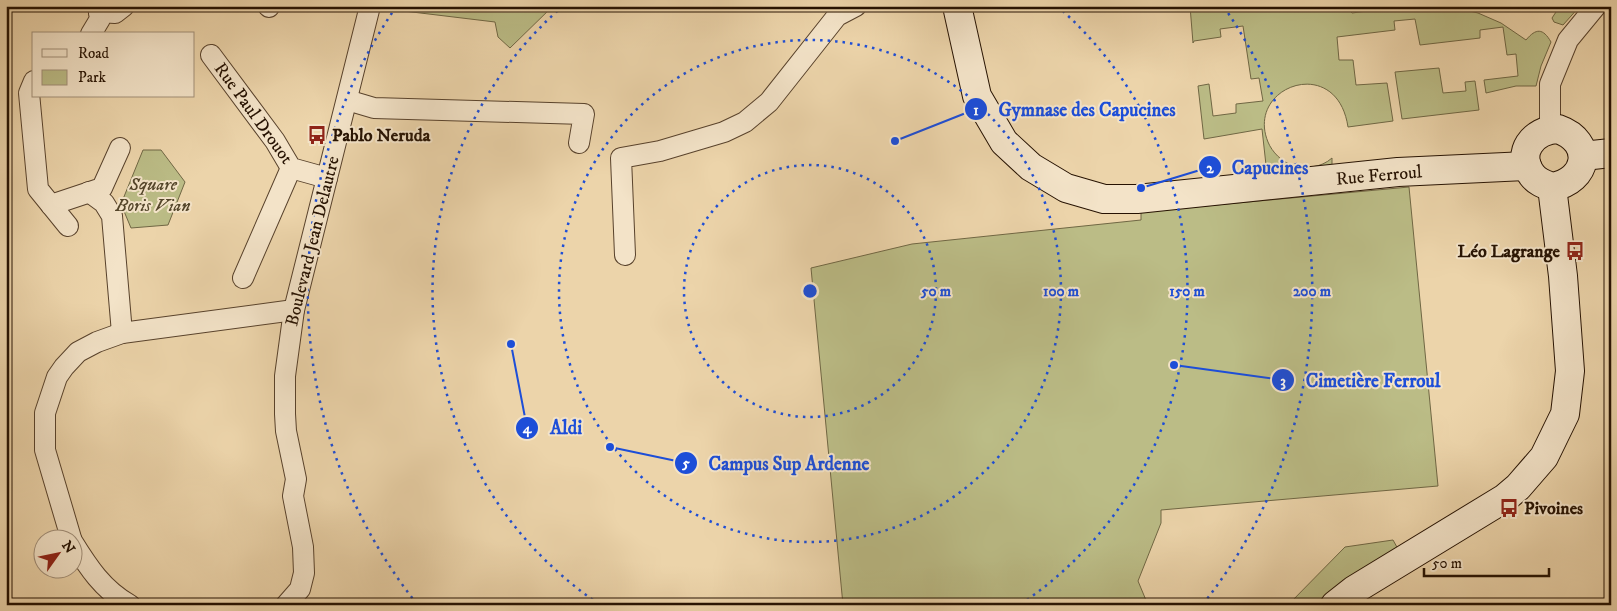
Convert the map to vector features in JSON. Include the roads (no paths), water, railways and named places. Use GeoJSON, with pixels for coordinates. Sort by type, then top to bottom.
{"type":"FeatureCollection","features":[{"type":"Feature","properties":{"kind":"street"},"geometry":{"type":"LineString","coordinates":[[92,32],[100,19],[99,9],[115,12],[124,6]]}},
{"type":"Feature","properties":{"kind":"street","name":"Boulevard Jean Delautre"},"geometry":{"type":"LineString","coordinates":[[286,605],[300,590],[304,573],[303,547],[293,496],[296,479],[286,431],[285,376],[294,310],[370,6]]}},
{"type":"Feature","properties":{"kind":"street"},"geometry":{"type":"LineString","coordinates":[[625,255],[620,158],[660,151],[724,132],[745,122],[769,102],[837,16],[856,6]]}},
{"type":"Feature","properties":{"kind":"street","name":"Rue Ferroul"},"geometry":{"type":"LineString","coordinates":[[957,6],[976,96],[1004,142],[1031,167],[1066,188],[1097,197],[1137,199],[1398,172],[1527,166]]}},
{"type":"Feature","properties":{"kind":"street"},"geometry":{"type":"LineString","coordinates":[[1550,130],[1550,84],[1568,40],[1596,6]]}},
{"type":"Feature","properties":{"kind":"street","name":"Rue Paul Drouot"},"geometry":{"type":"LineString","coordinates":[[211,55],[275,141],[291,168],[327,178]]}},
{"type":"Feature","properties":{"kind":"street"},"geometry":{"type":"LineString","coordinates":[[32,85],[29,92],[38,189],[68,226]]}},
{"type":"Feature","properties":{"kind":"street"},"geometry":{"type":"LineString","coordinates":[[347,100],[374,108],[584,114],[579,143]]}},
{"type":"Feature","properties":{"kind":"street"},"geometry":{"type":"LineString","coordinates":[[1558,129],[1568,133],[1581,147],[1583,156],[1581,167],[1576,175],[1569,182],[1552,188],[1540,183],[1533,177],[1527,166],[1526,159],[1527,149],[1532,140],[1539,133],[1550,130],[1558,129]]}},
{"type":"Feature","properties":{"kind":"street"},"geometry":{"type":"LineString","coordinates":[[51,205],[102,188],[120,148]]}},
{"type":"Feature","properties":{"kind":"street"},"geometry":{"type":"LineString","coordinates":[[1583,156],[1611,153]]}},
{"type":"Feature","properties":{"kind":"street"},"geometry":{"type":"LineString","coordinates":[[243,278],[291,168]]}},
{"type":"Feature","properties":{"kind":"street"},"geometry":{"type":"LineString","coordinates":[[1334,605],[1354,590],[1505,498],[1518,487],[1544,457],[1565,414],[1570,370],[1563,276],[1552,188]]}},
{"type":"Feature","properties":{"kind":"street"},"geometry":{"type":"LineString","coordinates":[[89,192],[104,203],[112,216],[122,333]]}},
{"type":"Feature","properties":{"kind":"street"},"geometry":{"type":"LineString","coordinates":[[68,528],[45,450],[44,413],[57,377],[78,352],[104,339],[122,333],[294,310]]}},
{"type":"Feature","properties":{"kind":"street"},"geometry":{"type":"LineString","coordinates":[[82,557],[99,581],[118,598],[130,605]]}},
{"type":"Feature","properties":{"kind":"place","name":"Pablo Neruda"},"geometry":{"type":"Point","coordinates":[317,135]}},
{"type":"Feature","properties":{"kind":"place","name":"Gymnase des Capucines"},"geometry":{"type":"Point","coordinates":[895,141]}},
{"type":"Feature","properties":{"kind":"place","name":"Capucines"},"geometry":{"type":"Point","coordinates":[1141,188]}},
{"type":"Feature","properties":{"kind":"place","name":"Léo Lagrange"},"geometry":{"type":"Point","coordinates":[1575,251]}},
{"type":"Feature","properties":{"kind":"place","name":"Aldi"},"geometry":{"type":"Point","coordinates":[511,344]}},
{"type":"Feature","properties":{"kind":"place","name":"Cimetière Ferroul"},"geometry":{"type":"Point","coordinates":[1174,365]}},
{"type":"Feature","properties":{"kind":"place","name":"Campus Sup Ardenne"},"geometry":{"type":"Point","coordinates":[610,447]}},
{"type":"Feature","properties":{"kind":"place","name":"Pivoines"},"geometry":{"type":"Point","coordinates":[1509,508]}},
{"type":"Feature","properties":{"kind":"park label","name":"Square Boris Vian"},"geometry":{"type":"Point","coordinates":[153,194]}}]}
